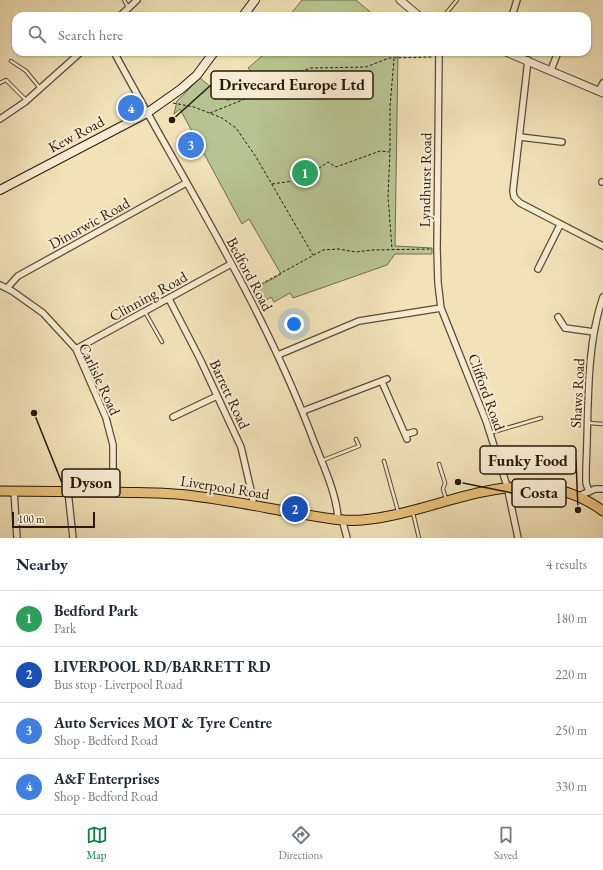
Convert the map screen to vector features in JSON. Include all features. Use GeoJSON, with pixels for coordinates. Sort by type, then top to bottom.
{"type":"FeatureCollection","features":[{"type":"Feature","properties":{"kind":"main road"},"geometry":{"type":"LineString","coordinates":[[245,12],[255,0]]}},
{"type":"Feature","properties":{"kind":"main road","name":"Kew Road"},"geometry":{"type":"LineString","coordinates":[[0,190],[147,113],[165,102],[197,75],[211,56]]}},
{"type":"Feature","properties":{"kind":"main road","name":"Liverpool Road"},"geometry":{"type":"LineString","coordinates":[[0,491],[171,493],[340,519],[362,520],[412,511],[507,486],[532,486],[579,496],[603,511]]}},
{"type":"Feature","properties":{"kind":"street"},"geometry":{"type":"LineString","coordinates":[[124,12],[137,0]]}},
{"type":"Feature","properties":{"kind":"street"},"geometry":{"type":"LineString","coordinates":[[400,0],[414,12]]}},
{"type":"Feature","properties":{"kind":"street"},"geometry":{"type":"LineString","coordinates":[[513,12],[517,0]]}},
{"type":"Feature","properties":{"kind":"street"},"geometry":{"type":"LineString","coordinates":[[0,118],[26,101],[76,56]]}},
{"type":"Feature","properties":{"kind":"street","name":"Bedford Road"},"geometry":{"type":"LineString","coordinates":[[116,56],[232,264],[278,355],[321,461],[347,538]]}},
{"type":"Feature","properties":{"kind":"street","name":"Lyndhurst Road"},"geometry":{"type":"LineString","coordinates":[[438,56],[437,249],[438,283],[441,308]]}},
{"type":"Feature","properties":{"kind":"street"},"geometry":{"type":"LineString","coordinates":[[517,56],[601,92],[603,84]]}},
{"type":"Feature","properties":{"kind":"street"},"geometry":{"type":"LineString","coordinates":[[552,70],[557,56]]}},
{"type":"Feature","properties":{"kind":"street"},"geometry":{"type":"LineString","coordinates":[[528,60],[513,190],[514,197],[520,203],[603,246]]}},
{"type":"Feature","properties":{"kind":"street"},"geometry":{"type":"LineString","coordinates":[[520,137],[562,142]]}},
{"type":"Feature","properties":{"kind":"street","name":"Dinorwic Road"},"geometry":{"type":"LineString","coordinates":[[7,288],[18,276],[186,183]]}},
{"type":"Feature","properties":{"kind":"street"},"geometry":{"type":"LineString","coordinates":[[538,269],[560,225]]}},
{"type":"Feature","properties":{"kind":"street","name":"Clinning Road"},"geometry":{"type":"LineString","coordinates":[[76,349],[232,264]]}},
{"type":"Feature","properties":{"kind":"street","name":"Carlisle Road"},"geometry":{"type":"LineString","coordinates":[[0,285],[7,288],[43,313],[76,349],[106,418],[113,445],[113,492]]}},
{"type":"Feature","properties":{"kind":"street","name":"Shaws Road"},"geometry":{"type":"LineString","coordinates":[[589,492],[586,483],[591,354],[594,332],[603,297]]}},
{"type":"Feature","properties":{"kind":"street","name":"Barrett Road"},"geometry":{"type":"LineString","coordinates":[[169,299],[241,446],[252,505]]}},
{"type":"Feature","properties":{"kind":"street"},"geometry":{"type":"LineString","coordinates":[[278,355],[359,321],[441,308]]}},
{"type":"Feature","properties":{"kind":"street","name":"Clifford Road"},"geometry":{"type":"LineString","coordinates":[[441,308],[490,433],[507,486],[518,538]]}},
{"type":"Feature","properties":{"kind":"street"},"geometry":{"type":"LineString","coordinates":[[558,317],[565,328],[594,332]]}},
{"type":"Feature","properties":{"kind":"street"},"geometry":{"type":"LineString","coordinates":[[302,411],[325,401],[341,397],[384,381],[407,436],[414,432]]}},
{"type":"Feature","properties":{"kind":"street"},"geometry":{"type":"LineString","coordinates":[[173,417],[217,396]]}},
{"type":"Feature","properties":{"kind":"street"},"geometry":{"type":"LineString","coordinates":[[579,496],[603,489]]}},
{"type":"Feature","properties":{"kind":"street"},"geometry":{"type":"LineString","coordinates":[[14,491],[17,538]]}},
{"type":"Feature","properties":{"kind":"street"},"geometry":{"type":"LineString","coordinates":[[68,491],[73,538]]}},
{"type":"Feature","properties":{"kind":"lane"},"geometry":{"type":"LineString","coordinates":[[124,0],[128,8]]}},
{"type":"Feature","properties":{"kind":"lane"},"geometry":{"type":"LineString","coordinates":[[447,12],[457,0]]}},
{"type":"Feature","properties":{"kind":"lane"},"geometry":{"type":"LineString","coordinates":[[11,61],[26,71],[40,88]]}},
{"type":"Feature","properties":{"kind":"lane"},"geometry":{"type":"LineString","coordinates":[[0,83],[6,80],[26,101]]}},
{"type":"Feature","properties":{"kind":"lane"},"geometry":{"type":"LineString","coordinates":[[145,312],[162,342]]}},
{"type":"Feature","properties":{"kind":"lane"},"geometry":{"type":"LineString","coordinates":[[490,433],[541,418]]}},
{"type":"Feature","properties":{"kind":"lane"},"geometry":{"type":"LineString","coordinates":[[588,423],[603,424]]}},
{"type":"Feature","properties":{"kind":"lane"},"geometry":{"type":"LineString","coordinates":[[321,461],[359,446],[356,439]]}},
{"type":"Feature","properties":{"kind":"lane"},"geometry":{"type":"LineString","coordinates":[[384,461],[399,514]]}},
{"type":"Feature","properties":{"kind":"lane"},"geometry":{"type":"LineString","coordinates":[[439,464],[445,483],[443,489],[446,501]]}},
{"type":"Feature","properties":{"kind":"lane"},"geometry":{"type":"LineString","coordinates":[[412,511],[419,538]]}},
{"type":"Feature","properties":{"kind":"path"},"geometry":{"type":"LineString","coordinates":[[210,113],[245,99],[287,76],[311,68],[366,67],[389,58],[423,56]]}},
{"type":"Feature","properties":{"kind":"path"},"geometry":{"type":"LineString","coordinates":[[392,249],[388,196],[390,107],[392,64],[394,58]]}},
{"type":"Feature","properties":{"kind":"path"},"geometry":{"type":"LineString","coordinates":[[165,102],[194,107],[222,118],[236,128],[272,184],[313,255]]}},
{"type":"Feature","properties":{"kind":"path"},"geometry":{"type":"LineString","coordinates":[[272,184],[293,181],[309,175],[328,162],[336,167],[380,151],[390,152]]}},
{"type":"Feature","properties":{"kind":"path"},"geometry":{"type":"LineString","coordinates":[[246,292],[323,250],[338,249],[356,252],[392,249],[437,249]]}},
{"type":"Feature","properties":{"kind":"green space"},"geometry":{"type":"Polygon","coordinates":[[[302,0],[356,0],[370,12],[292,12],[302,0]]]}},
{"type":"Feature","properties":{"kind":"green space"},"geometry":{"type":"Polygon","coordinates":[[[262,56],[398,56],[395,246],[432,248],[432,254],[395,254],[387,265],[293,298],[290,293],[274,302],[271,297],[259,305],[252,290],[281,274],[249,219],[242,224],[180,109],[174,114],[177,101],[200,78],[228,101],[252,72],[248,68],[262,56]]]}},
{"type":"Feature","properties":{"kind":"place","name":"A&F Enterprises"},"geometry":{"type":"Point","coordinates":[131,108]}},
{"type":"Feature","properties":{"kind":"place","name":"Drivecard Europe Ltd"},"geometry":{"type":"Point","coordinates":[172,120]}},
{"type":"Feature","properties":{"kind":"place","name":"Auto Services MOT & Tyre Centre"},"geometry":{"type":"Point","coordinates":[191,145]}},
{"type":"Feature","properties":{"kind":"place","name":"Bedford Park"},"geometry":{"type":"Point","coordinates":[305,173]}},
{"type":"Feature","properties":{"kind":"place","name":"Dyson"},"geometry":{"type":"Point","coordinates":[34,413]}},
{"type":"Feature","properties":{"kind":"place","name":"Costa"},"geometry":{"type":"Point","coordinates":[458,482]}},
{"type":"Feature","properties":{"kind":"place","name":"LIVERPOOL RD/BARRETT RD"},"geometry":{"type":"Point","coordinates":[295,509]}},
{"type":"Feature","properties":{"kind":"place","name":"Funky Food"},"geometry":{"type":"Point","coordinates":[578,510]}}]}
